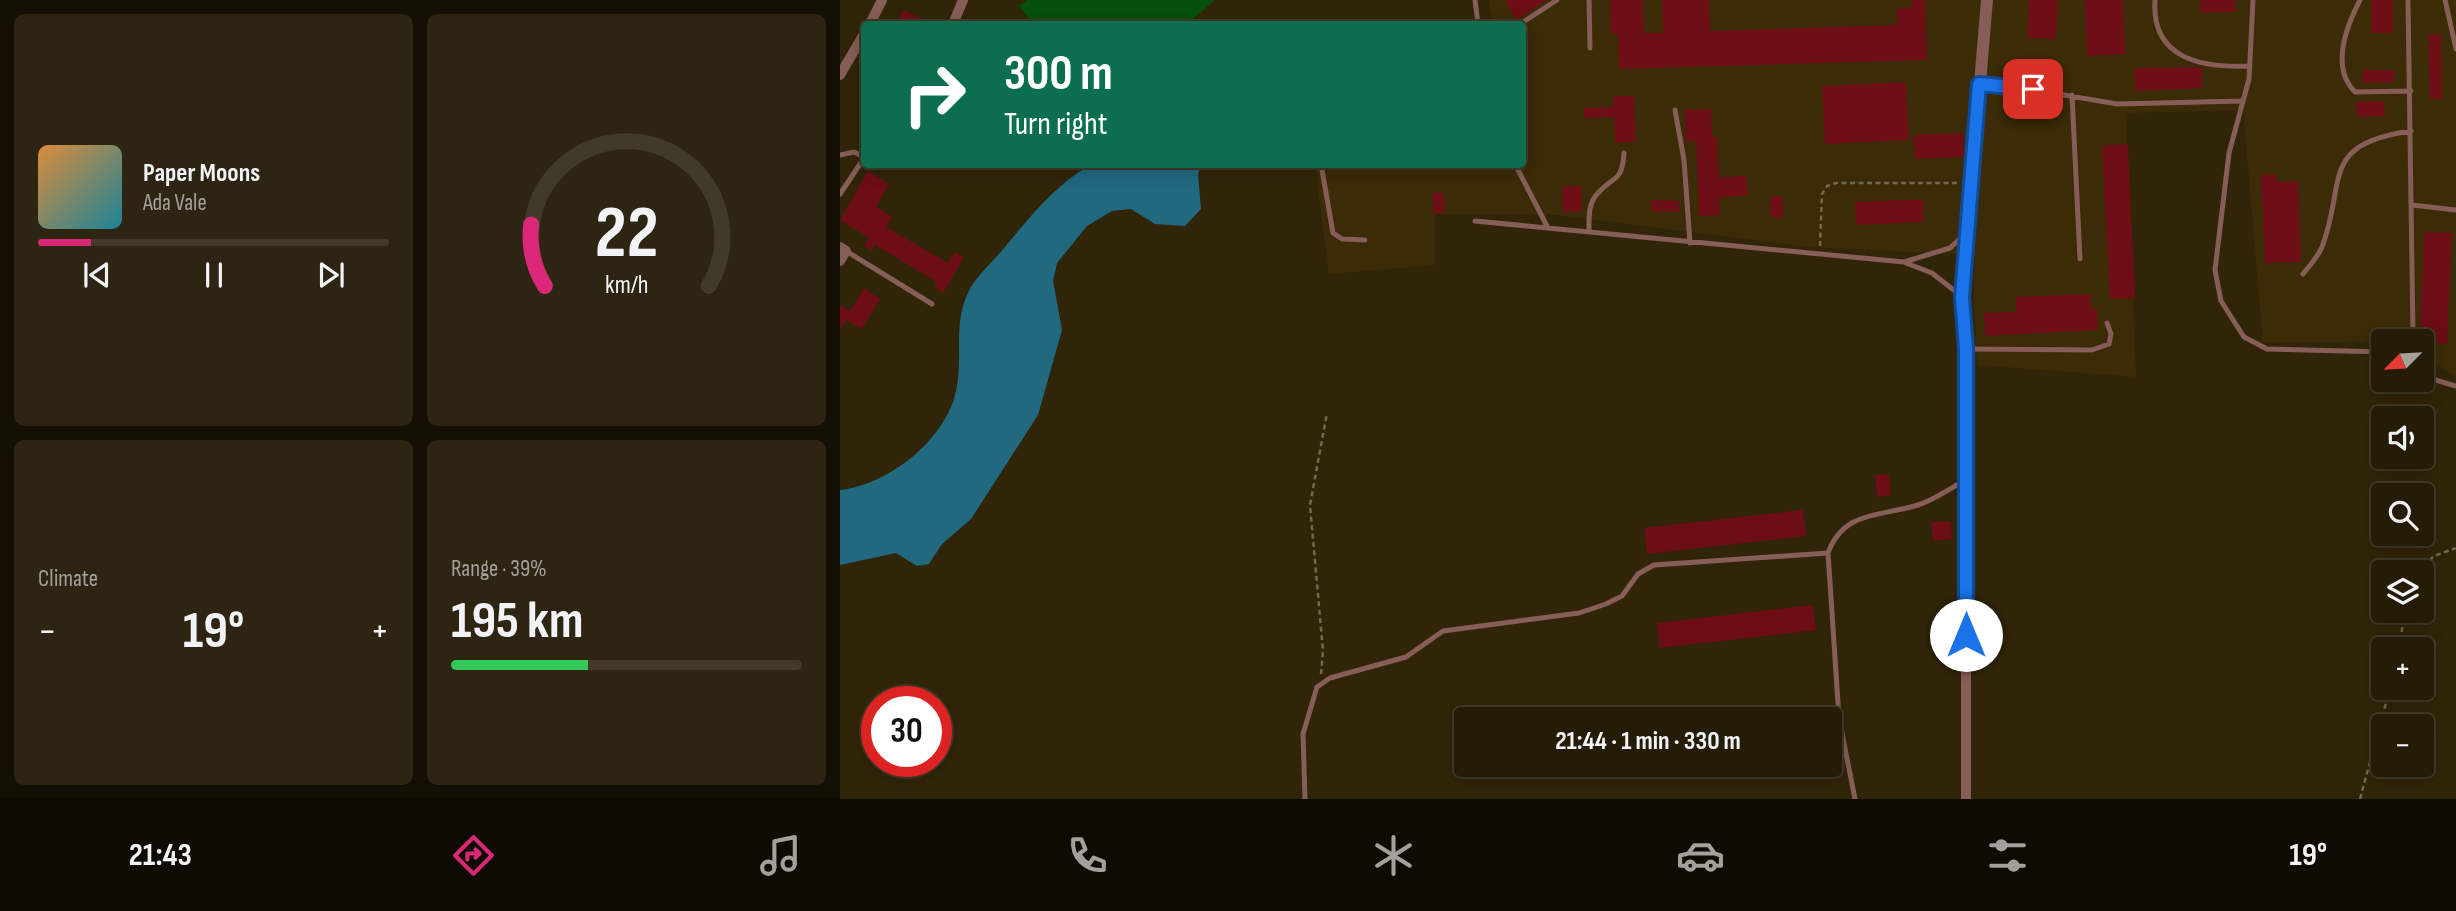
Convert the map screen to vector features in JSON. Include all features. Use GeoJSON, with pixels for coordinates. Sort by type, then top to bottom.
{"type":"FeatureCollection","features":[{"type":"Feature","properties":{"kind":"street"},"geometry":{"type":"LineString","coordinates":[[872,21],[882,0]]}},
{"type":"Feature","properties":{"kind":"street"},"geometry":{"type":"LineString","coordinates":[[954,21],[963,0]]}},
{"type":"Feature","properties":{"kind":"street"},"geometry":{"type":"LineString","coordinates":[[1966,799],[1966,349],[1962,297],[1987,0]]}},
{"type":"Feature","properties":{"kind":"street"},"geometry":{"type":"LineString","coordinates":[[840,75],[861,39]]}},
{"type":"Feature","properties":{"kind":"lane"},"geometry":{"type":"LineString","coordinates":[[1475,0],[1478,21]]}},
{"type":"Feature","properties":{"kind":"lane"},"geometry":{"type":"LineString","coordinates":[[1525,21],[1557,0]]}},
{"type":"Feature","properties":{"kind":"lane"},"geometry":{"type":"LineString","coordinates":[[1589,0],[1590,48]]}},
{"type":"Feature","properties":{"kind":"lane"},"geometry":{"type":"LineString","coordinates":[[2155,0],[2154,13],[2163,42],[2178,54],[2215,67],[2249,66]]}},
{"type":"Feature","properties":{"kind":"lane"},"geometry":{"type":"LineString","coordinates":[[2253,0],[2249,66],[2229,153],[2215,270],[2221,301],[2244,337],[2267,349],[2371,352]]}},
{"type":"Feature","properties":{"kind":"lane"},"geometry":{"type":"LineString","coordinates":[[2360,0],[2349,22],[2341,62],[2348,84],[2355,92],[2411,91]]}},
{"type":"Feature","properties":{"kind":"lane"},"geometry":{"type":"LineString","coordinates":[[2408,0],[2413,329]]}},
{"type":"Feature","properties":{"kind":"lane"},"geometry":{"type":"LineString","coordinates":[[2445,0],[2456,49]]}},
{"type":"Feature","properties":{"kind":"lane"},"geometry":{"type":"LineString","coordinates":[[1979,84],[2006,85],[2117,104],[2242,101]]}},
{"type":"Feature","properties":{"kind":"lane"},"geometry":{"type":"LineString","coordinates":[[2072,96],[2080,259]]}},
{"type":"Feature","properties":{"kind":"lane"},"geometry":{"type":"LineString","coordinates":[[1675,110],[1684,160],[1690,243]]}},
{"type":"Feature","properties":{"kind":"lane"},"geometry":{"type":"LineString","coordinates":[[2303,274],[2321,250],[2343,163],[2361,145],[2386,135],[2411,131]]}},
{"type":"Feature","properties":{"kind":"lane"},"geometry":{"type":"LineString","coordinates":[[840,155],[854,152],[861,156]]}},
{"type":"Feature","properties":{"kind":"lane"},"geometry":{"type":"LineString","coordinates":[[1589,231],[1590,207],[1598,193],[1616,180],[1623,170],[1624,153]]}},
{"type":"Feature","properties":{"kind":"lane"},"geometry":{"type":"LineString","coordinates":[[840,194],[861,162]]}},
{"type":"Feature","properties":{"kind":"lane"},"geometry":{"type":"LineString","coordinates":[[1322,168],[1334,233],[1342,240],[1365,240]]}},
{"type":"Feature","properties":{"kind":"lane"},"geometry":{"type":"LineString","coordinates":[[1517,168],[1547,226]]}},
{"type":"Feature","properties":{"kind":"lane"},"geometry":{"type":"LineString","coordinates":[[2412,205],[2456,209]]}},
{"type":"Feature","properties":{"kind":"lane"},"geometry":{"type":"LineString","coordinates":[[1475,221],[1547,226],[1819,256],[1904,262],[1932,273],[1962,297]]}},
{"type":"Feature","properties":{"kind":"lane"},"geometry":{"type":"LineString","coordinates":[[1904,262],[1950,248],[1968,231]]}},
{"type":"Feature","properties":{"kind":"lane"},"geometry":{"type":"LineString","coordinates":[[842,253],[932,304]]}},
{"type":"Feature","properties":{"kind":"lane"},"geometry":{"type":"LineString","coordinates":[[1966,349],[2092,350],[2109,344],[2111,334],[2107,323]]}},
{"type":"Feature","properties":{"kind":"lane"},"geometry":{"type":"LineString","coordinates":[[2434,380],[2456,386]]}},
{"type":"Feature","properties":{"kind":"lane"},"geometry":{"type":"LineString","coordinates":[[1855,799],[1839,718],[1828,553],[1835,534],[1855,520],[1920,504],[1966,480]]}},
{"type":"Feature","properties":{"kind":"lane"},"geometry":{"type":"LineString","coordinates":[[1305,799],[1303,734],[1317,687],[1330,678],[1406,657],[1443,631],[1579,613],[1606,604],[1622,596],[1637,574],[1654,565],[1828,553]]}},
{"type":"Feature","properties":{"kind":"path"},"geometry":{"type":"LineString","coordinates":[[1819,256],[1822,194],[1827,186],[1836,183],[1954,184],[1973,175]]}},
{"type":"Feature","properties":{"kind":"path"},"geometry":{"type":"LineString","coordinates":[[1317,687],[1323,651],[1310,505],[1327,413]]}},
{"type":"Feature","properties":{"kind":"path"},"geometry":{"type":"LineString","coordinates":[[2430,560],[2456,548]]}},
{"type":"Feature","properties":{"kind":"path"},"geometry":{"type":"LineString","coordinates":[[2361,799],[2387,700]]}},
{"type":"Feature","properties":{"kind":"shaded area"},"geometry":{"type":"Polygon","coordinates":[[[1488,0],[2456,0],[2456,377],[2434,363],[2434,329],[2371,329],[2371,342],[2263,343],[2243,110],[2126,113],[2136,377],[1977,365],[1973,278],[1975,255],[1808,247],[1557,215],[1435,214],[1435,265],[1329,274],[1315,168],[1526,168],[1526,21],[1492,21],[1488,0]]]}},
{"type":"Feature","properties":{"kind":"green space"},"geometry":{"type":"Polygon","coordinates":[[[1028,0],[1215,0],[1190,21],[1031,21],[1019,6],[1028,0]]]}},
{"type":"Feature","properties":{"kind":"water"},"geometry":{"type":"Polygon","coordinates":[[[1086,168],[1200,168],[1198,174],[1201,209],[1185,226],[1155,224],[1131,209],[1112,211],[1087,226],[1057,263],[1053,281],[1062,330],[1038,415],[971,519],[942,544],[929,564],[917,566],[896,553],[840,565],[840,490],[878,479],[896,469],[914,456],[942,423],[952,405],[957,386],[960,324],[971,287],[1041,205],[1086,168]]]}},
{"type":"Feature","properties":{"kind":"building"},"geometry":{"type":"Polygon","coordinates":[[[1505,0],[1547,0],[1516,20],[1505,0]]]}},
{"type":"Feature","properties":{"kind":"building"},"geometry":{"type":"Polygon","coordinates":[[[1610,0],[1643,0],[1644,33],[1663,33],[1662,0],[1709,0],[1710,31],[1898,25],[1897,9],[1912,8],[1911,0],[1925,0],[1927,60],[1619,69],[1618,34],[1611,34],[1610,0]]]}},
{"type":"Feature","properties":{"kind":"building"},"geometry":{"type":"Polygon","coordinates":[[[2029,0],[2058,0],[2056,39],[2027,38],[2029,0]]]}},
{"type":"Feature","properties":{"kind":"building"},"geometry":{"type":"Polygon","coordinates":[[[2085,0],[2123,0],[2125,54],[2087,56],[2085,0]]]}},
{"type":"Feature","properties":{"kind":"building"},"geometry":{"type":"Polygon","coordinates":[[[2200,0],[2235,0],[2236,12],[2201,13],[2200,0]]]}},
{"type":"Feature","properties":{"kind":"building"},"geometry":{"type":"Polygon","coordinates":[[[2371,0],[2393,0],[2393,33],[2371,33],[2371,0]]]}},
{"type":"Feature","properties":{"kind":"building"},"geometry":{"type":"Polygon","coordinates":[[[903,10],[928,21],[898,21],[903,10]]]}},
{"type":"Feature","properties":{"kind":"building"},"geometry":{"type":"Polygon","coordinates":[[[2428,34],[2441,34],[2442,99],[2430,99],[2428,34]]]}},
{"type":"Feature","properties":{"kind":"building"},"geometry":{"type":"Polygon","coordinates":[[[2134,68],[2202,68],[2202,88],[2135,91],[2134,68]]]}},
{"type":"Feature","properties":{"kind":"building"},"geometry":{"type":"Polygon","coordinates":[[[2362,70],[2394,70],[2394,82],[2363,83],[2362,70]]]}},
{"type":"Feature","properties":{"kind":"building"},"geometry":{"type":"Polygon","coordinates":[[[1906,82],[1909,140],[1825,144],[1822,86],[1906,82]]]}},
{"type":"Feature","properties":{"kind":"building"},"geometry":{"type":"Polygon","coordinates":[[[1613,96],[1634,96],[1636,142],[1615,143],[1614,117],[1584,118],[1584,108],[1613,107],[1613,96]]]}},
{"type":"Feature","properties":{"kind":"building"},"geometry":{"type":"Polygon","coordinates":[[[2384,101],[2385,116],[2357,117],[2356,102],[2384,101]]]}},
{"type":"Feature","properties":{"kind":"building"},"geometry":{"type":"Polygon","coordinates":[[[1711,109],[1712,137],[1717,137],[1719,178],[1746,175],[1748,195],[1719,198],[1720,215],[1699,216],[1696,141],[1686,142],[1685,110],[1711,109]]]}},
{"type":"Feature","properties":{"kind":"building"},"geometry":{"type":"Polygon","coordinates":[[[1963,133],[1964,157],[1915,159],[1913,135],[1963,133]]]}},
{"type":"Feature","properties":{"kind":"building"},"geometry":{"type":"Polygon","coordinates":[[[2128,144],[2135,298],[2110,299],[2102,146],[2128,144]]]}},
{"type":"Feature","properties":{"kind":"building"},"geometry":{"type":"Polygon","coordinates":[[[868,171],[889,184],[876,207],[892,217],[886,227],[948,263],[955,252],[964,257],[943,293],[934,287],[937,282],[875,245],[872,251],[864,246],[869,238],[840,220],[868,171]]]}},
{"type":"Feature","properties":{"kind":"building"},"geometry":{"type":"Polygon","coordinates":[[[2276,174],[2277,182],[2298,181],[2301,262],[2265,263],[2261,175],[2276,174]]]}},
{"type":"Feature","properties":{"kind":"building"},"geometry":{"type":"Polygon","coordinates":[[[1581,186],[1582,211],[1563,212],[1562,187],[1581,186]]]}},
{"type":"Feature","properties":{"kind":"building"},"geometry":{"type":"Polygon","coordinates":[[[1433,193],[1444,193],[1445,213],[1433,213],[1433,193]]]}},
{"type":"Feature","properties":{"kind":"building"},"geometry":{"type":"Polygon","coordinates":[[[1782,196],[1783,218],[1771,218],[1770,197],[1782,196]]]}},
{"type":"Feature","properties":{"kind":"building"},"geometry":{"type":"Polygon","coordinates":[[[1923,199],[1924,222],[1856,225],[1855,202],[1923,199]]]}},
{"type":"Feature","properties":{"kind":"building"},"geometry":{"type":"Polygon","coordinates":[[[1651,200],[1679,201],[1679,212],[1651,211],[1651,200]]]}},
{"type":"Feature","properties":{"kind":"building"},"geometry":{"type":"Polygon","coordinates":[[[2424,232],[2452,233],[2447,344],[2434,343],[2434,329],[2420,329],[2424,232]]]}},
{"type":"Feature","properties":{"kind":"building"},"geometry":{"type":"Polygon","coordinates":[[[864,288],[880,299],[862,329],[846,320],[840,330],[840,305],[850,311],[864,288]]]}},
{"type":"Feature","properties":{"kind":"building"},"geometry":{"type":"Polygon","coordinates":[[[2090,294],[2090,309],[2097,308],[2098,330],[1985,336],[1984,313],[2016,312],[2016,297],[2090,294]]]}},
{"type":"Feature","properties":{"kind":"building"},"geometry":{"type":"Polygon","coordinates":[[[1889,474],[1891,495],[1877,497],[1875,475],[1889,474]]]}},
{"type":"Feature","properties":{"kind":"building"},"geometry":{"type":"Polygon","coordinates":[[[1803,510],[1806,536],[1647,554],[1644,528],[1803,510]]]}},
{"type":"Feature","properties":{"kind":"building"},"geometry":{"type":"Polygon","coordinates":[[[1951,521],[1952,539],[1933,541],[1931,522],[1951,521]]]}},
{"type":"Feature","properties":{"kind":"building"},"geometry":{"type":"Polygon","coordinates":[[[1813,605],[1816,630],[1660,648],[1657,623],[1813,605]]]}},
{"type":"Feature","properties":{"kind":"route"},"geometry":{"type":"LineString","coordinates":[[1966,635],[1966,349],[1962,297],[1979,84],[2033,89]]}}]}
